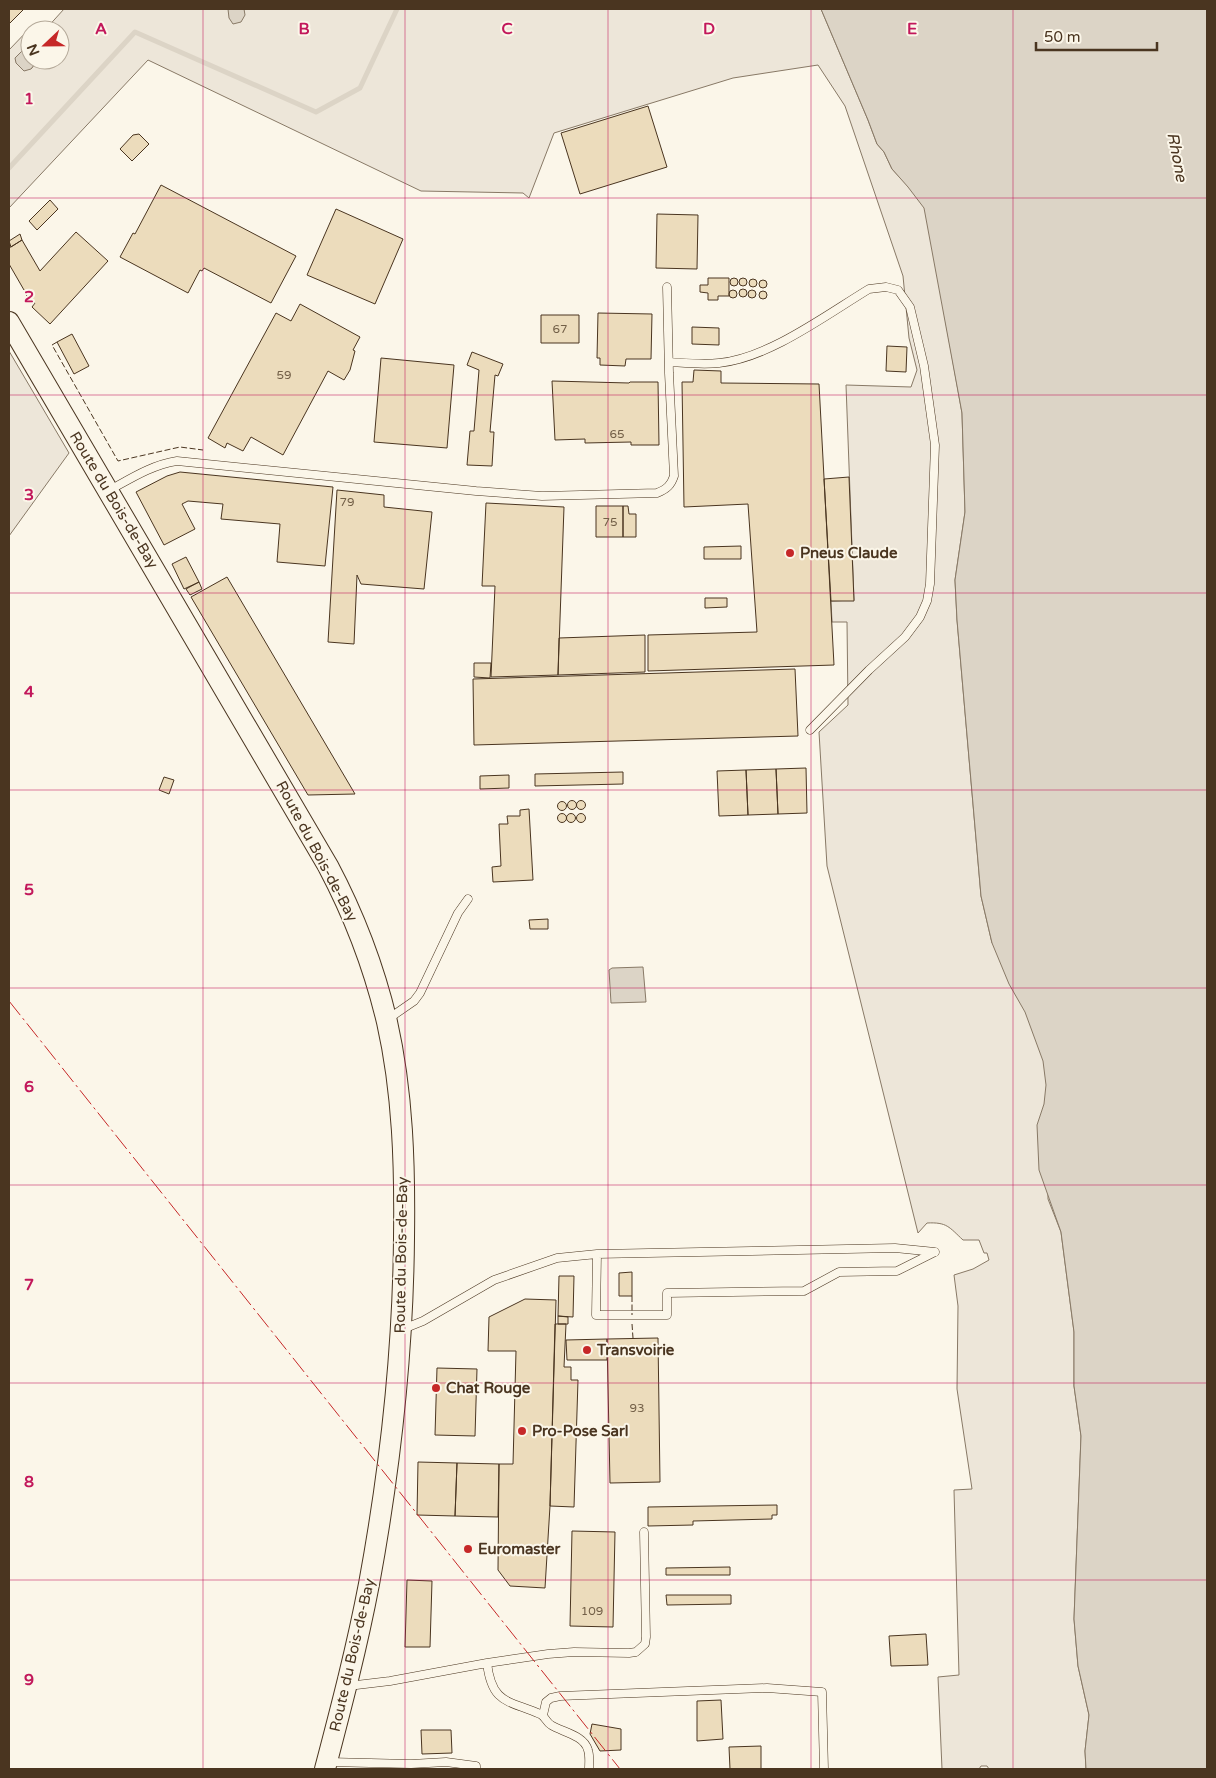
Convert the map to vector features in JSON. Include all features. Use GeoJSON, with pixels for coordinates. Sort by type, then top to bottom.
{"type":"FeatureCollection","features":[{"type":"Feature","properties":{"kind":"main road","name":"Route du Bois-de-Bay"},"geometry":{"type":"LineString","coordinates":[[9,322],[331,871],[358,927],[374,974],[386,1020],[398,1086],[402,1133],[404,1225],[401,1329],[392,1432],[369,1584],[347,1686],[326,1766]]}},
{"type":"Feature","properties":{"kind":"lane"},"geometry":{"type":"LineString","coordinates":[[108,491],[153,467],[177,461],[542,496],[657,493],[665,490],[671,484],[674,476],[668,287]]}},
{"type":"Feature","properties":{"kind":"lane"},"geometry":{"type":"LineString","coordinates":[[669,362],[719,363],[752,356],[775,346],[869,289],[886,287],[898,290],[910,307],[924,366],[935,445],[930,584],[927,601],[920,617],[905,637],[869,670],[810,730]]}},
{"type":"Feature","properties":{"kind":"lane"},"geometry":{"type":"LineString","coordinates":[[386,1020],[414,1000],[420,992],[458,914],[468,899]]}},
{"type":"Feature","properties":{"kind":"lane"},"geometry":{"type":"LineString","coordinates":[[401,1329],[430,1318],[494,1280],[557,1258],[597,1254],[895,1248],[935,1252],[897,1271],[840,1272],[804,1291],[667,1293],[667,1315],[596,1315],[597,1254]]}},
{"type":"Feature","properties":{"kind":"lane"},"geometry":{"type":"LineString","coordinates":[[347,1686],[574,1652],[629,1653],[642,1648],[646,1637],[644,1532]]}},
{"type":"Feature","properties":{"kind":"lane"},"geometry":{"type":"LineString","coordinates":[[487,1664],[490,1680],[499,1696],[505,1701],[543,1715],[552,1726],[574,1736],[586,1745],[589,1769]]}},
{"type":"Feature","properties":{"kind":"lane"},"geometry":{"type":"LineString","coordinates":[[543,1715],[546,1702],[551,1698],[560,1696],[767,1688],[822,1692],[824,1769]]}},
{"type":"Feature","properties":{"kind":"lane"},"geometry":{"type":"LineString","coordinates":[[326,1766],[446,1762],[476,1766],[476,1769]]}},
{"type":"Feature","properties":{"kind":"shaded area"},"geometry":{"type":"Polygon","coordinates":[[[64,9],[821,9],[877,144],[884,152],[892,169],[908,186],[933,187],[944,312],[962,413],[965,512],[955,580],[981,896],[992,943],[1047,951],[1048,1199],[1061,1232],[1074,1332],[1074,1386],[1081,1436],[1074,1619],[1078,1666],[1089,1715],[1085,1751],[1086,1769],[989,1769],[987,1766],[981,1766],[979,1769],[942,1769],[938,1677],[959,1675],[954,1490],[972,1489],[957,1389],[958,1306],[954,1275],[973,1269],[989,1260],[979,1240],[963,1240],[951,1229],[939,1223],[927,1223],[918,1233],[827,866],[819,732],[848,705],[847,622],[832,622],[831,601],[854,600],[846,385],[911,387],[917,370],[909,338],[903,276],[845,106],[818,65],[733,78],[554,133],[529,198],[523,193],[421,191],[148,60],[9,208],[9,50],[20,38],[20,70],[70,70],[70,20],[54,20],[64,9]]]}},
{"type":"Feature","properties":{"kind":"shaded area"},"geometry":{"type":"Polygon","coordinates":[[[9,351],[69,453],[9,536],[9,351]]]}},
{"type":"Feature","properties":{"kind":"water"},"geometry":{"type":"Polygon","coordinates":[[[228,9],[244,9],[245,15],[241,22],[233,24],[229,18],[228,9]]]}},
{"type":"Feature","properties":{"kind":"water","name":"Rhone"},"geometry":{"type":"Polygon","coordinates":[[[821,9],[1207,9],[1207,1769],[1086,1769],[1085,1751],[1089,1715],[1078,1666],[1074,1619],[1081,1436],[1074,1386],[1074,1332],[1061,1232],[1039,1170],[1037,1125],[1044,1104],[1046,1085],[1043,1061],[1025,1012],[1009,984],[992,943],[981,896],[955,580],[965,512],[962,413],[924,208],[892,169],[884,152],[877,144],[821,9]]]}},
{"type":"Feature","properties":{"kind":"water"},"geometry":{"type":"Polygon","coordinates":[[[20,53],[20,67],[16,63],[15,58],[20,53]]]}},
{"type":"Feature","properties":{"kind":"water"},"geometry":{"type":"Polygon","coordinates":[[[643,967],[646,1002],[611,1003],[609,970],[612,968],[643,967]]]}},
{"type":"Feature","properties":{"kind":"building"},"geometry":{"type":"Polygon","coordinates":[[[9,9],[24,9],[9,24],[9,9]]]}},
{"type":"Feature","properties":{"kind":"building"},"geometry":{"type":"Polygon","coordinates":[[[648,106],[667,167],[580,194],[561,133],[648,106]]]}},
{"type":"Feature","properties":{"kind":"building"},"geometry":{"type":"Polygon","coordinates":[[[139,134],[149,144],[132,161],[120,149],[133,135],[139,134]]]}},
{"type":"Feature","properties":{"kind":"building"},"geometry":{"type":"Polygon","coordinates":[[[161,185],[296,256],[271,303],[204,268],[202,271],[200,270],[188,293],[120,257],[133,233],[135,234],[161,185]]]}},
{"type":"Feature","properties":{"kind":"building"},"geometry":{"type":"Polygon","coordinates":[[[50,200],[58,209],[37,230],[29,221],[50,200]]]}},
{"type":"Feature","properties":{"kind":"building"},"geometry":{"type":"Polygon","coordinates":[[[336,209],[403,239],[375,304],[307,275],[336,209]]]}},
{"type":"Feature","properties":{"kind":"building"},"geometry":{"type":"Polygon","coordinates":[[[657,214],[698,215],[697,269],[656,268],[657,214]]]}},
{"type":"Feature","properties":{"kind":"building"},"geometry":{"type":"Polygon","coordinates":[[[76,232],[108,261],[50,324],[32,307],[35,303],[26,295],[28,293],[24,290],[9,264],[9,248],[22,240],[40,271],[76,232]]]}},
{"type":"Feature","properties":{"kind":"building"},"geometry":{"type":"Polygon","coordinates":[[[20,234],[22,240],[11,247],[9,241],[20,234]]]}},
{"type":"Feature","properties":{"kind":"building"},"geometry":{"type":"Polygon","coordinates":[[[708,278],[729,278],[729,296],[718,296],[718,300],[708,300],[708,293],[700,292],[700,285],[708,285],[708,278]]]}},
{"type":"Feature","properties":{"kind":"building"},"geometry":{"type":"Polygon","coordinates":[[[734,278],[738,282],[734,286],[730,282],[734,278]]]}},
{"type":"Feature","properties":{"kind":"building"},"geometry":{"type":"Polygon","coordinates":[[[743,278],[747,282],[743,286],[739,282],[743,278]]]}},
{"type":"Feature","properties":{"kind":"building"},"geometry":{"type":"Polygon","coordinates":[[[753,279],[757,283],[753,287],[749,283],[753,279]]]}},
{"type":"Feature","properties":{"kind":"building"},"geometry":{"type":"Polygon","coordinates":[[[763,280],[767,284],[763,288],[759,284],[763,280]]]}},
{"type":"Feature","properties":{"kind":"building"},"geometry":{"type":"Polygon","coordinates":[[[743,289],[747,293],[743,297],[739,293],[743,289]]]}},
{"type":"Feature","properties":{"kind":"building"},"geometry":{"type":"Polygon","coordinates":[[[733,290],[737,294],[733,298],[729,294],[733,290]]]}},
{"type":"Feature","properties":{"kind":"building"},"geometry":{"type":"Polygon","coordinates":[[[752,290],[756,294],[752,298],[748,294],[752,290]]]}},
{"type":"Feature","properties":{"kind":"building"},"geometry":{"type":"Polygon","coordinates":[[[763,291],[767,295],[763,299],[759,295],[763,291]]]}},
{"type":"Feature","properties":{"kind":"building"},"geometry":{"type":"Polygon","coordinates":[[[300,304],[360,337],[353,350],[355,351],[350,370],[344,380],[328,371],[283,455],[251,437],[243,451],[227,443],[225,448],[208,438],[276,313],[291,321],[300,304]]]}},
{"type":"Feature","properties":{"kind":"building"},"geometry":{"type":"Polygon","coordinates":[[[598,313],[652,314],[651,359],[626,359],[625,366],[600,365],[600,358],[597,358],[598,313]]]}},
{"type":"Feature","properties":{"kind":"building"},"geometry":{"type":"Polygon","coordinates":[[[541,315],[579,315],[579,343],[541,343],[541,315]]]}},
{"type":"Feature","properties":{"kind":"building"},"geometry":{"type":"Polygon","coordinates":[[[692,327],[719,328],[719,345],[692,344],[692,327]]]}},
{"type":"Feature","properties":{"kind":"building"},"geometry":{"type":"Polygon","coordinates":[[[72,334],[89,366],[74,374],[57,342],[72,334]]]}},
{"type":"Feature","properties":{"kind":"building"},"geometry":{"type":"Polygon","coordinates":[[[887,346],[907,347],[906,372],[886,371],[887,346]]]}},
{"type":"Feature","properties":{"kind":"building"},"geometry":{"type":"Polygon","coordinates":[[[472,352],[503,364],[498,376],[495,375],[490,432],[494,432],[492,466],[467,465],[470,431],[474,431],[479,370],[467,365],[472,352]]]}},
{"type":"Feature","properties":{"kind":"building"},"geometry":{"type":"Polygon","coordinates":[[[381,358],[454,365],[447,448],[374,442],[381,358]]]}},
{"type":"Feature","properties":{"kind":"building","name":"Pneus Claude"},"geometry":{"type":"Polygon","coordinates":[[[694,370],[721,371],[721,383],[819,384],[834,665],[648,671],[648,635],[757,632],[748,504],[684,507],[682,382],[693,382],[694,370]]]}},
{"type":"Feature","properties":{"kind":"building"},"geometry":{"type":"Polygon","coordinates":[[[552,381],[658,382],[659,445],[631,445],[631,442],[585,443],[585,439],[555,440],[552,381]]]}},
{"type":"Feature","properties":{"kind":"building"},"geometry":{"type":"Polygon","coordinates":[[[180,472],[333,487],[325,566],[277,562],[280,524],[221,519],[223,504],[188,501],[182,504],[195,529],[164,545],[136,492],[167,476],[180,472]]]}},
{"type":"Feature","properties":{"kind":"building"},"geometry":{"type":"Polygon","coordinates":[[[849,477],[854,601],[831,601],[824,479],[849,477]]]}},
{"type":"Feature","properties":{"kind":"building"},"geometry":{"type":"Polygon","coordinates":[[[337,490],[384,495],[384,507],[432,512],[424,589],[361,584],[357,575],[354,644],[328,642],[337,490]]]}},
{"type":"Feature","properties":{"kind":"building"},"geometry":{"type":"Polygon","coordinates":[[[486,503],[564,507],[558,675],[491,677],[495,586],[482,586],[486,503]]]}},
{"type":"Feature","properties":{"kind":"building"},"geometry":{"type":"Polygon","coordinates":[[[596,506],[623,506],[623,537],[596,537],[596,506]]]}},
{"type":"Feature","properties":{"kind":"building"},"geometry":{"type":"Polygon","coordinates":[[[623,506],[628,506],[629,514],[636,514],[636,537],[623,537],[623,506]]]}},
{"type":"Feature","properties":{"kind":"building"},"geometry":{"type":"Polygon","coordinates":[[[741,546],[741,559],[704,559],[704,547],[741,546]]]}},
{"type":"Feature","properties":{"kind":"building"},"geometry":{"type":"Polygon","coordinates":[[[186,557],[199,582],[184,589],[172,564],[186,557]]]}},
{"type":"Feature","properties":{"kind":"building"},"geometry":{"type":"Polygon","coordinates":[[[227,577],[355,794],[308,795],[191,597],[227,577]]]}},
{"type":"Feature","properties":{"kind":"building"},"geometry":{"type":"Polygon","coordinates":[[[199,582],[202,589],[190,595],[186,589],[199,582]]]}},
{"type":"Feature","properties":{"kind":"building"},"geometry":{"type":"Polygon","coordinates":[[[705,598],[727,598],[727,607],[705,608],[705,598]]]}},
{"type":"Feature","properties":{"kind":"building"},"geometry":{"type":"Polygon","coordinates":[[[645,635],[645,672],[558,675],[559,638],[645,635]]]}},
{"type":"Feature","properties":{"kind":"building"},"geometry":{"type":"Polygon","coordinates":[[[474,663],[491,663],[490,678],[474,677],[474,663]]]}},
{"type":"Feature","properties":{"kind":"building"},"geometry":{"type":"Polygon","coordinates":[[[795,669],[798,736],[474,745],[473,679],[795,669]]]}},
{"type":"Feature","properties":{"kind":"building"},"geometry":{"type":"Polygon","coordinates":[[[806,768],[807,813],[778,814],[776,769],[806,768]]]}},
{"type":"Feature","properties":{"kind":"building"},"geometry":{"type":"Polygon","coordinates":[[[776,769],[778,814],[748,815],[746,770],[776,769]]]}},
{"type":"Feature","properties":{"kind":"building"},"geometry":{"type":"Polygon","coordinates":[[[746,770],[748,815],[719,816],[717,771],[746,770]]]}},
{"type":"Feature","properties":{"kind":"building"},"geometry":{"type":"Polygon","coordinates":[[[623,772],[623,784],[535,786],[535,774],[623,772]]]}},
{"type":"Feature","properties":{"kind":"building"},"geometry":{"type":"Polygon","coordinates":[[[509,775],[509,788],[480,789],[480,776],[509,775]]]}},
{"type":"Feature","properties":{"kind":"building"},"geometry":{"type":"Polygon","coordinates":[[[164,777],[174,780],[169,794],[159,790],[164,777]]]}},
{"type":"Feature","properties":{"kind":"building"},"geometry":{"type":"Polygon","coordinates":[[[572,801],[576,805],[572,809],[568,805],[572,801]]]}},
{"type":"Feature","properties":{"kind":"building"},"geometry":{"type":"Polygon","coordinates":[[[581,801],[585,805],[581,809],[577,805],[581,801]]]}},
{"type":"Feature","properties":{"kind":"building"},"geometry":{"type":"Polygon","coordinates":[[[562,802],[566,806],[562,810],[558,806],[562,802]]]}},
{"type":"Feature","properties":{"kind":"building"},"geometry":{"type":"Polygon","coordinates":[[[529,809],[533,880],[493,882],[492,867],[501,866],[499,824],[508,824],[507,816],[520,816],[520,810],[529,809]]]}},
{"type":"Feature","properties":{"kind":"building"},"geometry":{"type":"Polygon","coordinates":[[[562,814],[566,818],[562,822],[558,818],[562,814]]]}},
{"type":"Feature","properties":{"kind":"building"},"geometry":{"type":"Polygon","coordinates":[[[571,814],[575,818],[571,822],[567,818],[571,814]]]}},
{"type":"Feature","properties":{"kind":"building"},"geometry":{"type":"Polygon","coordinates":[[[581,814],[585,818],[581,822],[577,818],[581,814]]]}},
{"type":"Feature","properties":{"kind":"building"},"geometry":{"type":"Polygon","coordinates":[[[548,919],[548,929],[530,929],[529,920],[548,919]]]}},
{"type":"Feature","properties":{"kind":"building"},"geometry":{"type":"Polygon","coordinates":[[[632,1272],[632,1296],[619,1296],[619,1273],[632,1272]]]}},
{"type":"Feature","properties":{"kind":"building"},"geometry":{"type":"Polygon","coordinates":[[[559,1276],[574,1276],[573,1317],[558,1316],[559,1276]]]}},
{"type":"Feature","properties":{"kind":"building"},"geometry":{"type":"Polygon","coordinates":[[[525,1299],[556,1300],[550,1506],[545,1588],[510,1586],[498,1570],[499,1464],[513,1464],[516,1351],[488,1351],[489,1317],[525,1299]]]}},
{"type":"Feature","properties":{"kind":"building"},"geometry":{"type":"Polygon","coordinates":[[[558,1316],[568,1317],[568,1324],[558,1324],[558,1316]]]}},
{"type":"Feature","properties":{"kind":"building"},"geometry":{"type":"Polygon","coordinates":[[[555,1324],[566,1324],[564,1367],[571,1367],[571,1380],[578,1380],[574,1507],[550,1506],[555,1324]]]}},
{"type":"Feature","properties":{"kind":"building"},"geometry":{"type":"Polygon","coordinates":[[[658,1338],[660,1482],[610,1483],[607,1339],[658,1338]]]}},
{"type":"Feature","properties":{"kind":"building","name":"Transvoirie"},"geometry":{"type":"Polygon","coordinates":[[[607,1339],[607,1360],[567,1360],[566,1340],[607,1339]]]}},
{"type":"Feature","properties":{"kind":"building"},"geometry":{"type":"Polygon","coordinates":[[[437,1368],[477,1369],[475,1436],[435,1435],[437,1368]]]}},
{"type":"Feature","properties":{"kind":"building"},"geometry":{"type":"Polygon","coordinates":[[[418,1462],[457,1463],[455,1516],[417,1515],[418,1462]]]}},
{"type":"Feature","properties":{"kind":"building"},"geometry":{"type":"Polygon","coordinates":[[[457,1463],[499,1464],[498,1517],[455,1516],[457,1463]]]}},
{"type":"Feature","properties":{"kind":"building"},"geometry":{"type":"Polygon","coordinates":[[[777,1505],[777,1515],[772,1515],[772,1519],[693,1521],[693,1525],[648,1526],[648,1507],[777,1505]]]}},
{"type":"Feature","properties":{"kind":"building"},"geometry":{"type":"Polygon","coordinates":[[[572,1531],[615,1532],[613,1627],[570,1626],[572,1531]]]}},
{"type":"Feature","properties":{"kind":"building"},"geometry":{"type":"Polygon","coordinates":[[[730,1567],[730,1575],[666,1575],[666,1568],[730,1567]]]}},
{"type":"Feature","properties":{"kind":"building"},"geometry":{"type":"Polygon","coordinates":[[[407,1580],[432,1581],[430,1647],[405,1647],[407,1580]]]}},
{"type":"Feature","properties":{"kind":"building"},"geometry":{"type":"Polygon","coordinates":[[[666,1595],[731,1595],[731,1604],[667,1605],[666,1595]]]}},
{"type":"Feature","properties":{"kind":"building"},"geometry":{"type":"Polygon","coordinates":[[[926,1634],[928,1665],[891,1666],[889,1636],[926,1634]]]}},
{"type":"Feature","properties":{"kind":"building"},"geometry":{"type":"Polygon","coordinates":[[[721,1700],[723,1739],[697,1741],[697,1701],[721,1700]]]}},
{"type":"Feature","properties":{"kind":"building"},"geometry":{"type":"Polygon","coordinates":[[[592,1724],[621,1729],[621,1750],[600,1751],[590,1734],[592,1724]]]}},
{"type":"Feature","properties":{"kind":"building"},"geometry":{"type":"Polygon","coordinates":[[[421,1730],[451,1730],[452,1753],[422,1754],[421,1730]]]}},
{"type":"Feature","properties":{"kind":"building"},"geometry":{"type":"Polygon","coordinates":[[[761,1746],[761,1769],[730,1769],[729,1747],[761,1746]]]}},
{"type":"Feature","properties":{"kind":"waterway"},"geometry":{"type":"LineString","coordinates":[[9,168],[135,32],[316,112],[360,88],[397,9]]}},
{"type":"Feature","properties":{"kind":"fence"},"geometry":{"type":"LineString","coordinates":[[57,342],[52,345],[118,461],[180,447],[203,450]]}},
{"type":"Feature","properties":{"kind":"fence"},"geometry":{"type":"LineString","coordinates":[[632,1296],[632,1315]]}},
{"type":"Feature","properties":{"kind":"fence"},"geometry":{"type":"LineString","coordinates":[[632,1324],[633,1338]]}},
{"type":"Feature","properties":{"kind":"power"},"geometry":{"type":"LineString","coordinates":[[9,1001],[620,1769]]}},
{"type":"Feature","properties":{"kind":"place","name":"Pneus Claude"},"geometry":{"type":"Point","coordinates":[790,553]}},
{"type":"Feature","properties":{"kind":"place","name":"Transvoirie"},"geometry":{"type":"Point","coordinates":[587,1350]}},
{"type":"Feature","properties":{"kind":"place","name":"Chat Rouge"},"geometry":{"type":"Point","coordinates":[436,1388]}},
{"type":"Feature","properties":{"kind":"place","name":"Pro-Pose Sarl"},"geometry":{"type":"Point","coordinates":[522,1431]}},
{"type":"Feature","properties":{"kind":"place","name":"Euromaster"},"geometry":{"type":"Point","coordinates":[468,1549]}}]}
